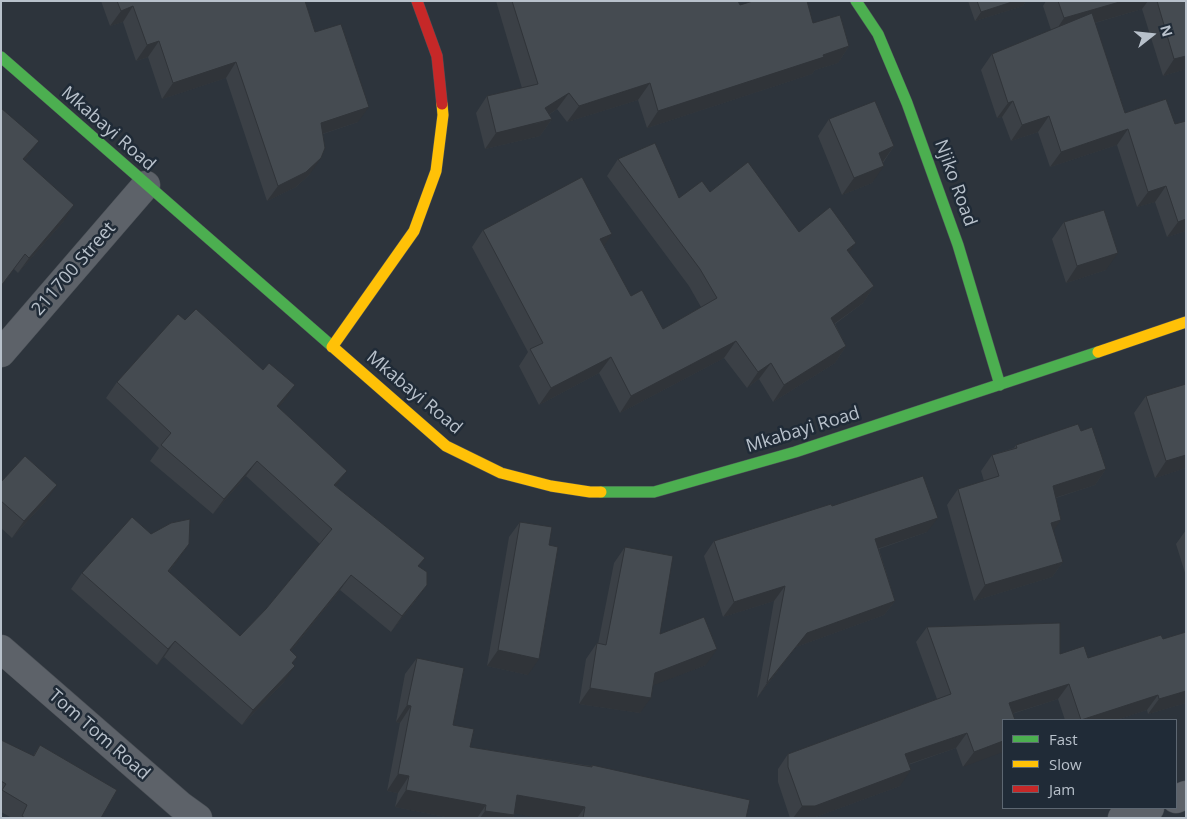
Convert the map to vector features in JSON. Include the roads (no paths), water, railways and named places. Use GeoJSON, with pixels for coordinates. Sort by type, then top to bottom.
{"type":"FeatureCollection","features":[{"type":"Feature","properties":{"kind":"street"},"geometry":{"type":"LineString","coordinates":[[332,347],[414,231],[436,171],[443,115],[437,56],[418,1]]}},
{"type":"Feature","properties":{"kind":"street","name":"Njiko Road"},"geometry":{"type":"LineString","coordinates":[[856,1],[878,34],[907,104],[958,245],[1000,385]]}},
{"type":"Feature","properties":{"kind":"street","name":"Mkabayi Road"},"geometry":{"type":"LineString","coordinates":[[1,57],[446,446],[501,473],[550,486],[590,492],[654,492],[795,452],[1186,322]]}},
{"type":"Feature","properties":{"kind":"street","name":"211700 Street"},"geometry":{"type":"LineString","coordinates":[[1,353],[146,185]]}},
{"type":"Feature","properties":{"kind":"street","name":"Tom Tom Road"},"geometry":{"type":"LineString","coordinates":[[1,649],[182,814]]}},
{"type":"Feature","properties":{"kind":"street"},"geometry":{"type":"LineString","coordinates":[[1122,818],[1147,809]]}}]}
